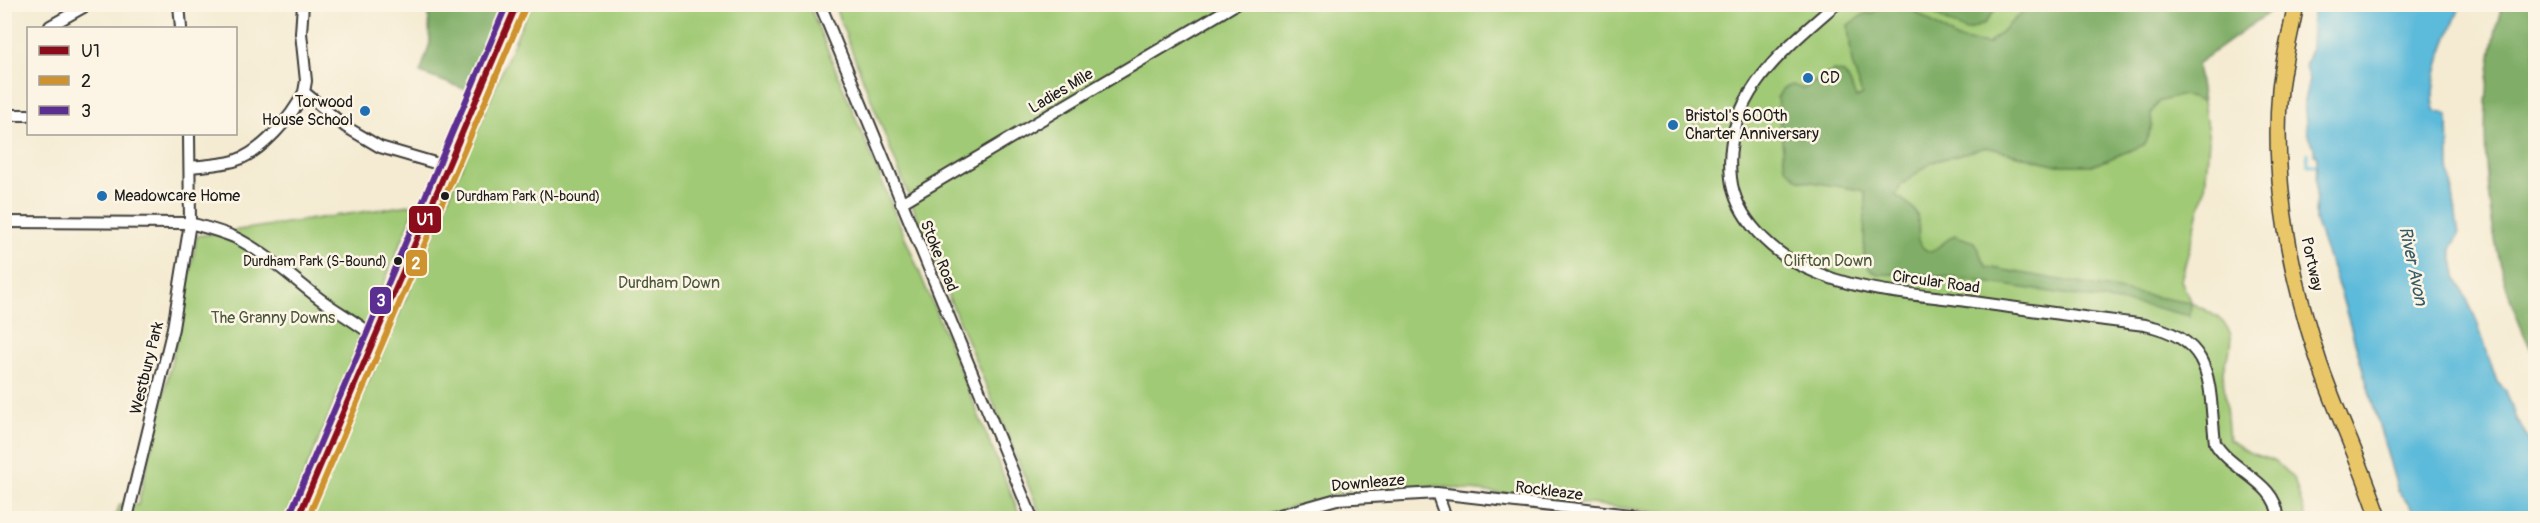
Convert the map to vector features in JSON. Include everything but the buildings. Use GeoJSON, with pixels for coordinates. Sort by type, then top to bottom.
{"type":"FeatureCollection","features":[{"type":"Feature","properties":{"kind":"highway","name":"Portway"},"geometry":{"type":"LineString","coordinates":[[2296,4],[2280,88],[2281,188],[2288,238],[2304,313],[2319,362],[2379,519]]}},
{"type":"Feature","properties":{"kind":"main road"},"geometry":{"type":"LineString","coordinates":[[298,519],[517,4]]}},
{"type":"Feature","properties":{"kind":"street"},"geometry":{"type":"LineString","coordinates":[[50,26],[89,4]]}},
{"type":"Feature","properties":{"kind":"street"},"geometry":{"type":"LineString","coordinates":[[179,4],[181,27]]}},
{"type":"Feature","properties":{"kind":"street"},"geometry":{"type":"LineString","coordinates":[[191,167],[235,161],[255,150],[287,118],[304,92],[306,81],[301,33],[303,4]]}},
{"type":"Feature","properties":{"kind":"street","name":"Stoke Road"},"geometry":{"type":"LineString","coordinates":[[820,4],[1032,519]]}},
{"type":"Feature","properties":{"kind":"street","name":"Ladies Mile"},"geometry":{"type":"LineString","coordinates":[[901,203],[1236,4]]}},
{"type":"Feature","properties":{"kind":"street","name":"Circular Road"},"geometry":{"type":"LineString","coordinates":[[1836,4],[1785,49],[1761,76],[1744,102],[1732,130],[1728,158],[1732,189],[1741,211],[1754,229],[1777,250],[1804,268],[1864,287],[2145,325],[2178,336],[2190,344],[2200,356],[2206,371],[2215,443],[2221,454],[2269,493],[2275,502],[2278,519]]}},
{"type":"Feature","properties":{"kind":"street"},"geometry":{"type":"LineString","coordinates":[[304,92],[322,109],[380,147],[435,163]]}},
{"type":"Feature","properties":{"kind":"street"},"geometry":{"type":"LineString","coordinates":[[4,115],[27,115]]}},
{"type":"Feature","properties":{"kind":"street","name":"Westbury Park"},"geometry":{"type":"LineString","coordinates":[[127,519],[173,327],[190,223],[189,135]]}},
{"type":"Feature","properties":{"kind":"street"},"geometry":{"type":"LineString","coordinates":[[4,222],[190,223],[234,238],[276,265],[376,338]]}},
{"type":"Feature","properties":{"kind":"street"},"geometry":{"type":"LineString","coordinates":[[354,320],[384,320]]}},
{"type":"Feature","properties":{"kind":"street"},"geometry":{"type":"LineString","coordinates":[[1437,493],[1446,519]]}},
{"type":"Feature","properties":{"kind":"street","name":"Downleaze"},"geometry":{"type":"LineString","coordinates":[[1269,519],[1337,498],[1437,493]]}},
{"type":"Feature","properties":{"kind":"street","name":"Rockleaze"},"geometry":{"type":"LineString","coordinates":[[1437,493],[1657,519]]}},
{"type":"Feature","properties":{"kind":"green space"},"geometry":{"type":"Polygon","coordinates":[[[428,5],[508,5],[470,91],[420,73],[430,43],[428,5]]]}},
{"type":"Feature","properties":{"kind":"green space","name":"Durdham Down"},"geometry":{"type":"Polygon","coordinates":[[[530,5],[809,5],[1021,518],[304,518],[390,336],[530,5]]]}},
{"type":"Feature","properties":{"kind":"green space","name":"Clifton Down"},"geometry":{"type":"Polygon","coordinates":[[[834,5],[2279,5],[2197,64],[2209,140],[2205,188],[2181,280],[2191,303],[2219,319],[2229,331],[2231,346],[2223,373],[2229,440],[2250,453],[2276,462],[2294,479],[2306,518],[1708,518],[1437,486],[1346,492],[1255,518],[1042,518],[944,286],[834,5]]]}},
{"type":"Feature","properties":{"kind":"green space"},"geometry":{"type":"Polygon","coordinates":[[[1883,5],[1905,5],[1957,39],[1988,44],[2030,5],[2279,5],[2197,64],[2203,102],[2183,95],[2158,102],[2151,113],[2152,126],[2144,145],[2094,165],[2057,165],[1986,147],[1932,162],[1901,185],[1896,196],[1915,211],[1919,240],[1925,249],[1931,252],[1954,235],[1974,242],[1987,267],[2191,303],[2190,316],[2153,307],[1936,275],[1878,274],[1870,270],[1864,260],[1865,193],[1861,190],[1799,180],[1785,167],[1777,98],[1783,88],[1792,85],[1803,89],[1833,71],[1844,73],[1856,98],[1862,95],[1852,63],[1848,25],[1866,13],[1872,14],[1883,5]]]}},
{"type":"Feature","properties":{"kind":"green space"},"geometry":{"type":"Polygon","coordinates":[[[1925,5],[1999,5],[1984,24],[1966,31],[1944,20],[1925,5]]]}},
{"type":"Feature","properties":{"kind":"green space"},"geometry":{"type":"Polygon","coordinates":[[[2502,5],[2535,5],[2535,357],[2517,317],[2503,275],[2493,230],[2487,184],[2485,138],[2487,92],[2502,5]]]}},
{"type":"Feature","properties":{"kind":"green space","name":"The Granny Downs"},"geometry":{"type":"Polygon","coordinates":[[[417,204],[286,518],[115,518],[120,504],[138,505],[179,329],[197,236],[417,204]]]}},
{"type":"Feature","properties":{"kind":"water","name":"River Avon"},"geometry":{"type":"Polygon","coordinates":[[[2313,5],[2461,5],[2436,73],[2433,100],[2436,111],[2448,115],[2449,168],[2459,235],[2451,249],[2456,276],[2476,319],[2497,382],[2506,391],[2516,419],[2535,449],[2535,518],[2419,518],[2398,491],[2341,294],[2315,221],[2317,154],[2314,154],[2314,147],[2307,132],[2304,101],[2309,80],[2305,67],[2311,48],[2313,5]]]}},
{"type":"Feature","properties":{"kind":"waterway"},"geometry":{"type":"LineString","coordinates":[[2307,153],[2308,165],[2315,165]]}},
{"type":"Feature","properties":{"kind":"transit line","name":"3"},"geometry":{"type":"LineString","coordinates":[[290,514],[507,4]]}},
{"type":"Feature","properties":{"kind":"transit line","name":"U1"},"geometry":{"type":"LineString","coordinates":[[298,518],[517,4]]}},
{"type":"Feature","properties":{"kind":"transit line","name":"2"},"geometry":{"type":"LineString","coordinates":[[308,518],[525,8]]}},
{"type":"Feature","properties":{"kind":"place","name":"CD"},"geometry":{"type":"Point","coordinates":[1808,78]}},
{"type":"Feature","properties":{"kind":"place","name":"Torwood House School"},"geometry":{"type":"Point","coordinates":[365,111]}},
{"type":"Feature","properties":{"kind":"place","name":"Bristol's 600th Charter Anniversary"},"geometry":{"type":"Point","coordinates":[1673,125]}},
{"type":"Feature","properties":{"kind":"place","name":"Meadowcare Home"},"geometry":{"type":"Point","coordinates":[102,196]}},
{"type":"Feature","properties":{"kind":"place","name":"Durdham Park (N-bound)"},"geometry":{"type":"Point","coordinates":[445,196]}},
{"type":"Feature","properties":{"kind":"place","name":"Durdham Park (S-Bound)"},"geometry":{"type":"Point","coordinates":[398,261]}}]}
